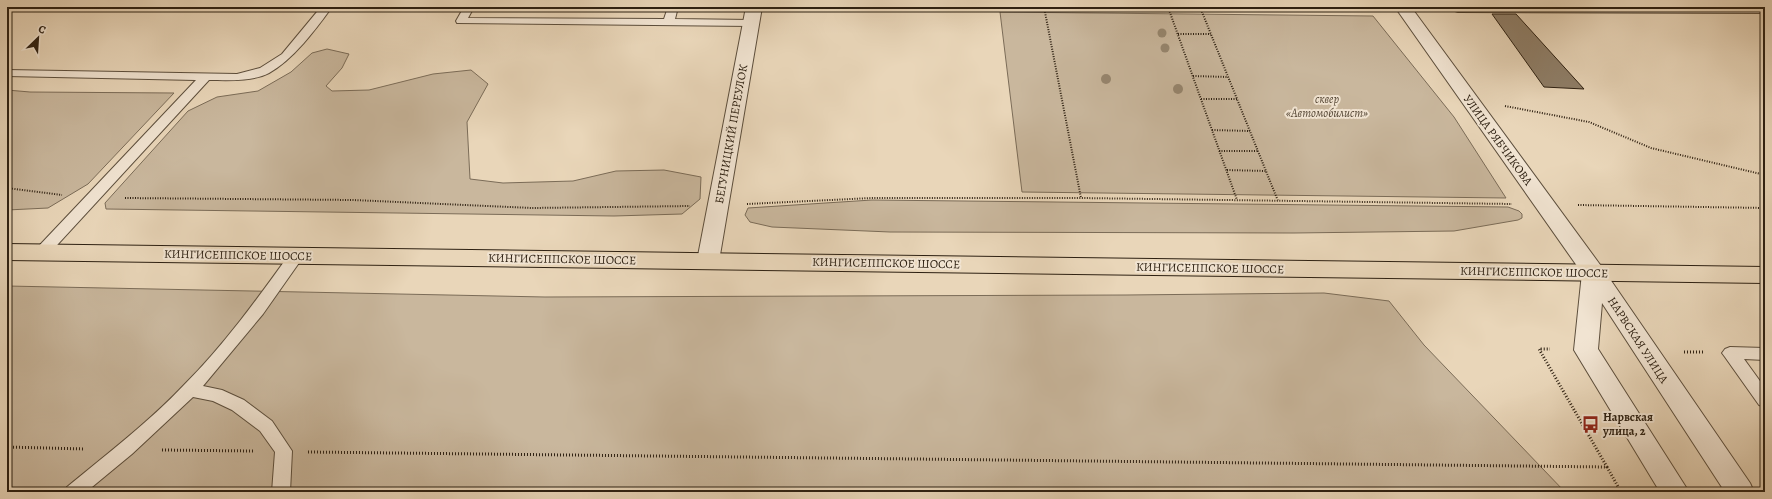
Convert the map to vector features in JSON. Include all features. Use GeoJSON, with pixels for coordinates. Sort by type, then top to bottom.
{"type":"FeatureCollection","features":[{"type":"Feature","properties":{"kind":"main road","name":"КИНГИСЕППСКОЕ ШОССЕ"},"geometry":{"type":"LineString","coordinates":[[7,252],[1765,275]]}},
{"type":"Feature","properties":{"kind":"street","name":"УЛИЦА РЯБЧИКОВА"},"geometry":{"type":"LineString","coordinates":[[1403,7],[1593,272]]}},
{"type":"Feature","properties":{"kind":"street"},"geometry":{"type":"LineString","coordinates":[[1458,7],[1765,8]]}},
{"type":"Feature","properties":{"kind":"street","name":"БЕГУНИЦКИЙ ПЕРЕУЛОК"},"geometry":{"type":"LineString","coordinates":[[708,261],[753,15]]}},
{"type":"Feature","properties":{"kind":"street","name":"НАРВСКАЯ УЛИЦА"},"geometry":{"type":"LineString","coordinates":[[1593,272],[1586,350],[1675,492]]}},
{"type":"Feature","properties":{"kind":"street","name":"НАРВСКАЯ УЛИЦА"},"geometry":{"type":"LineString","coordinates":[[1593,272],[1740,492]]}},
{"type":"Feature","properties":{"kind":"lane"},"geometry":{"type":"LineString","coordinates":[[7,73],[236,77],[264,71],[286,56],[327,7]]}},
{"type":"Feature","properties":{"kind":"lane"},"geometry":{"type":"LineString","coordinates":[[469,7],[461,21],[669,22],[753,15]]}},
{"type":"Feature","properties":{"kind":"lane"},"geometry":{"type":"LineString","coordinates":[[669,22],[673,7]]}},
{"type":"Feature","properties":{"kind":"lane"},"geometry":{"type":"LineString","coordinates":[[42,252],[204,77]]}},
{"type":"Feature","properties":{"kind":"lane"},"geometry":{"type":"LineString","coordinates":[[73,492],[126,449],[190,390],[258,310],[296,256]]}},
{"type":"Feature","properties":{"kind":"lane"},"geometry":{"type":"LineString","coordinates":[[1765,354],[1730,353],[1765,400]]}},
{"type":"Feature","properties":{"kind":"lane"},"geometry":{"type":"LineString","coordinates":[[190,390],[216,395],[238,405],[266,426],[284,451],[281,492]]}},
{"type":"Feature","properties":{"kind":"path"},"geometry":{"type":"LineString","coordinates":[[1044,7],[1081,198]]}},
{"type":"Feature","properties":{"kind":"path"},"geometry":{"type":"LineString","coordinates":[[1168,7],[1237,200]]}},
{"type":"Feature","properties":{"kind":"path"},"geometry":{"type":"LineString","coordinates":[[1200,7],[1278,201]]}},
{"type":"Feature","properties":{"kind":"path"},"geometry":{"type":"LineString","coordinates":[[1178,34],[1211,34]]}},
{"type":"Feature","properties":{"kind":"path"},"geometry":{"type":"LineString","coordinates":[[1193,76],[1228,77]]}},
{"type":"Feature","properties":{"kind":"path"},"geometry":{"type":"LineString","coordinates":[[1201,99],[1237,99]]}},
{"type":"Feature","properties":{"kind":"path"},"geometry":{"type":"LineString","coordinates":[[1469,99],[1589,122],[1651,148],[1765,175]]}},
{"type":"Feature","properties":{"kind":"path"},"geometry":{"type":"LineString","coordinates":[[1212,130],[1250,131]]}},
{"type":"Feature","properties":{"kind":"path"},"geometry":{"type":"LineString","coordinates":[[1220,151],[1258,151]]}},
{"type":"Feature","properties":{"kind":"path"},"geometry":{"type":"LineString","coordinates":[[1227,170],[1266,171]]}},
{"type":"Feature","properties":{"kind":"path"},"geometry":{"type":"LineString","coordinates":[[7,188],[66,196]]}},
{"type":"Feature","properties":{"kind":"path"},"geometry":{"type":"LineString","coordinates":[[119,198],[353,200],[532,208],[695,206]]}},
{"type":"Feature","properties":{"kind":"path"},"geometry":{"type":"LineString","coordinates":[[740,205],[872,198],[1081,198],[1517,204]]}},
{"type":"Feature","properties":{"kind":"path"},"geometry":{"type":"LineString","coordinates":[[1576,205],[1765,208]]}},
{"type":"Feature","properties":{"kind":"path"},"geometry":{"type":"LineString","coordinates":[[1550,349],[1539,349],[1621,492]]}},
{"type":"Feature","properties":{"kind":"path"},"geometry":{"type":"LineString","coordinates":[[7,447],[1607,467]]}},
{"type":"Feature","properties":{"kind":"green space","name":"сквер «Автомобилист»"},"geometry":{"type":"Polygon","coordinates":[[[1000,12],[1373,16],[1454,117],[1506,198],[1022,192],[1000,12]]]}},
{"type":"Feature","properties":{"kind":"green space"},"geometry":{"type":"Polygon","coordinates":[[[327,49],[349,54],[342,68],[326,86],[332,91],[369,90],[433,74],[471,70],[488,84],[467,122],[470,179],[503,183],[573,181],[616,171],[664,170],[701,177],[700,199],[682,214],[614,216],[106,209],[105,203],[188,111],[217,97],[258,91],[291,72],[312,53],[327,49]]]}},
{"type":"Feature","properties":{"kind":"green space"},"geometry":{"type":"Polygon","coordinates":[[[7,90],[30,92],[174,93],[88,184],[48,208],[7,210],[7,90]]]}},
{"type":"Feature","properties":{"kind":"green space"},"geometry":{"type":"Polygon","coordinates":[[[872,200],[1508,207],[1519,211],[1522,214],[1522,218],[1518,220],[1454,231],[1294,233],[890,232],[772,227],[750,222],[745,215],[748,208],[872,200]]]}},
{"type":"Feature","properties":{"kind":"green space"},"geometry":{"type":"Polygon","coordinates":[[[7,286],[545,297],[1324,293],[1389,301],[1424,345],[1565,492],[7,492],[7,286]]]}},
{"type":"Feature","properties":{"kind":"building"},"geometry":{"type":"Polygon","coordinates":[[[1492,14],[1516,14],[1584,89],[1544,87],[1492,14]]]}},
{"type":"Feature","properties":{"kind":"place","name":"Нарвская улица, 2"},"geometry":{"type":"Point","coordinates":[1590,424]}}]}
